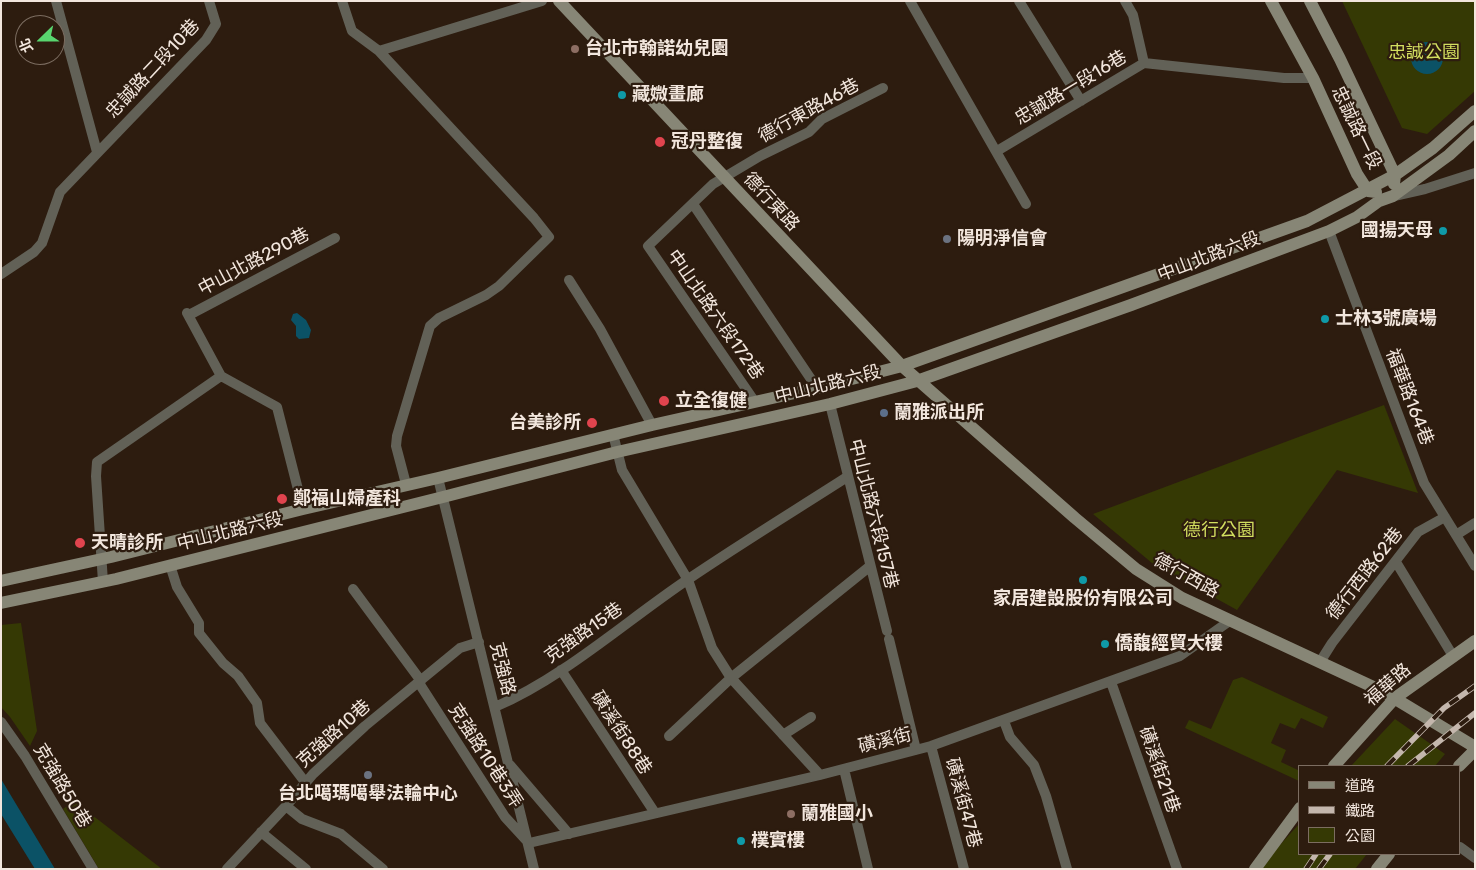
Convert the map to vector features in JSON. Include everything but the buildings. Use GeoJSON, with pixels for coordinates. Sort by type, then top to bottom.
{"type":"FeatureCollection","features":[{"type":"Feature","properties":{"kind":"main road","name":"忠誠路一段"},"geometry":{"type":"LineString","coordinates":[[1271,1],[1313,78],[1357,174],[1368,191],[1393,196],[1395,175],[1340,58],[1310,1]]}},
{"type":"Feature","properties":{"kind":"main road","name":"德行東路"},"geometry":{"type":"LineString","coordinates":[[562,2],[917,381]]}},
{"type":"Feature","properties":{"kind":"main road","name":"中山北路六段"},"geometry":{"type":"LineString","coordinates":[[1,582],[406,484],[438,478],[612,434],[817,388],[902,366],[1016,324],[1287,230],[1368,191],[1395,175],[1433,148],[1475,112]]}},
{"type":"Feature","properties":{"kind":"main road","name":"中山北路六段"},"geometry":{"type":"LineString","coordinates":[[1,603],[103,582],[617,452],[830,404],[917,381],[1328,231],[1358,217],[1379,201],[1393,196],[1449,156],[1475,131]]}},
{"type":"Feature","properties":{"kind":"main road","name":"德行西路"},"geometry":{"type":"LineString","coordinates":[[917,381],[1136,569],[1182,598],[1395,698],[1475,748]]}},
{"type":"Feature","properties":{"kind":"main road","name":"福華路"},"geometry":{"type":"LineString","coordinates":[[1335,765],[1395,698],[1475,641]]}},
{"type":"Feature","properties":{"kind":"main road"},"geometry":{"type":"LineString","coordinates":[[1460,765],[1475,748]]}},
{"type":"Feature","properties":{"kind":"main road"},"geometry":{"type":"LineString","coordinates":[[1255,869],[1298,811]]}},
{"type":"Feature","properties":{"kind":"main road"},"geometry":{"type":"LineString","coordinates":[[1377,869],[1388,855]]}},
{"type":"Feature","properties":{"kind":"street"},"geometry":{"type":"LineString","coordinates":[[56,1],[97,152]]}},
{"type":"Feature","properties":{"kind":"street","name":"忠誠路二段10巷"},"geometry":{"type":"LineString","coordinates":[[1,274],[34,252],[42,243],[60,192],[206,40],[216,24],[209,1]]}},
{"type":"Feature","properties":{"kind":"street"},"geometry":{"type":"LineString","coordinates":[[342,1],[352,31],[379,51],[534,218],[549,237],[499,286],[486,295],[438,318],[430,326],[397,436],[396,446],[406,484]]}},
{"type":"Feature","properties":{"kind":"street"},"geometry":{"type":"LineString","coordinates":[[379,51],[542,1]]}},
{"type":"Feature","properties":{"kind":"street"},"geometry":{"type":"LineString","coordinates":[[910,1],[1026,204]]}},
{"type":"Feature","properties":{"kind":"street"},"geometry":{"type":"LineString","coordinates":[[1019,1],[1081,101]]}},
{"type":"Feature","properties":{"kind":"street"},"geometry":{"type":"LineString","coordinates":[[1125,1],[1133,15],[1144,63]]}},
{"type":"Feature","properties":{"kind":"street","name":"忠誠路一段16巷"},"geometry":{"type":"LineString","coordinates":[[997,151],[1144,63],[1284,78],[1313,78]]}},
{"type":"Feature","properties":{"kind":"street","name":"德行東路46巷"},"geometry":{"type":"LineString","coordinates":[[648,246],[713,184],[760,156],[809,132],[818,126],[822,119],[883,88]]}},
{"type":"Feature","properties":{"kind":"street"},"geometry":{"type":"LineString","coordinates":[[1393,196],[1425,190],[1475,173]]}},
{"type":"Feature","properties":{"kind":"street"},"geometry":{"type":"LineString","coordinates":[[693,204],[817,388]]}},
{"type":"Feature","properties":{"kind":"street","name":"福華路164巷"},"geometry":{"type":"LineString","coordinates":[[1328,231],[1424,483],[1475,566]]}},
{"type":"Feature","properties":{"kind":"street","name":"中山北路290巷"},"geometry":{"type":"LineString","coordinates":[[221,376],[188,314],[335,238]]}},
{"type":"Feature","properties":{"kind":"street","name":"中山北路六段172巷"},"geometry":{"type":"LineString","coordinates":[[648,246],[756,402]]}},
{"type":"Feature","properties":{"kind":"street"},"geometry":{"type":"LineString","coordinates":[[569,280],[600,329],[652,425]]}},
{"type":"Feature","properties":{"kind":"street"},"geometry":{"type":"LineString","coordinates":[[103,582],[96,476],[97,462],[221,376],[277,407],[303,509]]}},
{"type":"Feature","properties":{"kind":"street","name":"中山北路六段157巷"},"geometry":{"type":"LineString","coordinates":[[830,404],[916,750]]}},
{"type":"Feature","properties":{"kind":"street"},"geometry":{"type":"LineString","coordinates":[[612,434],[622,470],[688,580],[712,648],[731,678],[820,775]]}},
{"type":"Feature","properties":{"kind":"street","name":"克強路15巷"},"geometry":{"type":"LineString","coordinates":[[495,707],[516,698],[561,670],[688,580],[847,477]]}},
{"type":"Feature","properties":{"kind":"street","name":"克強路"},"geometry":{"type":"LineString","coordinates":[[438,478],[534,869]]}},
{"type":"Feature","properties":{"kind":"street","name":"德行西路62巷"},"geometry":{"type":"LineString","coordinates":[[1320,662],[1332,643],[1418,532],[1445,517]]}},
{"type":"Feature","properties":{"kind":"street"},"geometry":{"type":"LineString","coordinates":[[1456,534],[1475,523]]}},
{"type":"Feature","properties":{"kind":"street"},"geometry":{"type":"LineString","coordinates":[[1396,562],[1453,656]]}},
{"type":"Feature","properties":{"kind":"street"},"geometry":{"type":"LineString","coordinates":[[170,565],[177,587],[199,623],[199,633],[223,663],[238,676],[257,703],[260,723],[305,782]]}},
{"type":"Feature","properties":{"kind":"street"},"geometry":{"type":"LineString","coordinates":[[669,736],[731,678],[870,567]]}},
{"type":"Feature","properties":{"kind":"street","name":"克強路10巷3弄"},"geometry":{"type":"LineString","coordinates":[[354,589],[420,682],[504,817],[529,843]]}},
{"type":"Feature","properties":{"kind":"street","name":"磺溪街"},"geometry":{"type":"LineString","coordinates":[[529,843],[820,775],[930,746],[1004,721],[1180,656],[1231,620]]}},
{"type":"Feature","properties":{"kind":"street","name":"克強路10巷"},"geometry":{"type":"LineString","coordinates":[[227,869],[286,806],[305,782],[365,726],[460,648],[479,642]]}},
{"type":"Feature","properties":{"kind":"street","name":"磺溪街88巷"},"geometry":{"type":"LineString","coordinates":[[561,670],[655,813]]}},
{"type":"Feature","properties":{"kind":"street","name":"磺溪街21巷"},"geometry":{"type":"LineString","coordinates":[[1111,682],[1177,869]]}},
{"type":"Feature","properties":{"kind":"street"},"geometry":{"type":"LineString","coordinates":[[783,735],[811,717]]}},
{"type":"Feature","properties":{"kind":"street"},"geometry":{"type":"LineString","coordinates":[[1004,721],[1010,736],[1034,765],[1046,796],[1067,869]]}},
{"type":"Feature","properties":{"kind":"street","name":"克強路50巷"},"geometry":{"type":"LineString","coordinates":[[1,722],[25,756],[94,869]]}},
{"type":"Feature","properties":{"kind":"street","name":"磺溪街47巷"},"geometry":{"type":"LineString","coordinates":[[930,746],[964,869]]}},
{"type":"Feature","properties":{"kind":"street"},"geometry":{"type":"LineString","coordinates":[[507,762],[569,834]]}},
{"type":"Feature","properties":{"kind":"street"},"geometry":{"type":"LineString","coordinates":[[844,769],[868,869]]}},
{"type":"Feature","properties":{"kind":"street"},"geometry":{"type":"LineString","coordinates":[[286,806],[302,819],[341,834],[383,869]]}},
{"type":"Feature","properties":{"kind":"street"},"geometry":{"type":"LineString","coordinates":[[262,832],[306,869]]}},
{"type":"Feature","properties":{"kind":"street"},"geometry":{"type":"LineString","coordinates":[[527,869],[529,843]]}},
{"type":"Feature","properties":{"kind":"street"},"geometry":{"type":"LineString","coordinates":[[529,843],[542,869]]}},
{"type":"Feature","properties":{"kind":"street"},"geometry":{"type":"LineString","coordinates":[[1461,848],[1475,858]]}},
{"type":"Feature","properties":{"kind":"green space","name":"忠誠公園"},"geometry":{"type":"Polygon","coordinates":[[[1342,1],[1475,1],[1475,91],[1427,134],[1402,128],[1342,1]]]}},
{"type":"Feature","properties":{"kind":"green space","name":"德行公園"},"geometry":{"type":"Polygon","coordinates":[[[1384,405],[1418,493],[1337,470],[1237,610],[1152,563],[1093,514],[1384,405]]]}},
{"type":"Feature","properties":{"kind":"green space"},"geometry":{"type":"Polygon","coordinates":[[[21,623],[37,731],[30,746],[1,707],[1,625],[21,623]]]}},
{"type":"Feature","properties":{"kind":"green space"},"geometry":{"type":"Polygon","coordinates":[[[1242,677],[1328,717],[1323,728],[1301,718],[1295,729],[1280,723],[1271,743],[1286,750],[1281,762],[1298,770],[1298,781],[1185,728],[1189,720],[1211,729],[1233,680],[1242,677]]]}},
{"type":"Feature","properties":{"kind":"green space"},"geometry":{"type":"Polygon","coordinates":[[[1395,719],[1445,754],[1436,765],[1352,765],[1395,719]]]}},
{"type":"Feature","properties":{"kind":"green space"},"geometry":{"type":"Polygon","coordinates":[[[74,801],[162,869],[99,869],[63,809],[74,801]]]}},
{"type":"Feature","properties":{"kind":"green space"},"geometry":{"type":"Polygon","coordinates":[[[1298,825],[1298,855],[1366,855],[1355,869],[1261,869],[1269,857],[1298,825]]]}},
{"type":"Feature","properties":{"kind":"water"},"geometry":{"type":"Polygon","coordinates":[[[1427,42],[1439,46],[1443,58],[1439,70],[1427,74],[1415,70],[1411,58],[1415,46],[1427,42]]]}},
{"type":"Feature","properties":{"kind":"water"},"geometry":{"type":"Polygon","coordinates":[[[297,313],[306,320],[311,330],[309,338],[299,339],[296,336],[296,326],[291,320],[293,314],[297,313]]]}},
{"type":"Feature","properties":{"kind":"water"},"geometry":{"type":"Polygon","coordinates":[[[1,779],[55,869],[35,869],[1,814],[1,779]]]}},
{"type":"Feature","properties":{"kind":"railway"},"geometry":{"type":"LineString","coordinates":[[1388,765],[1444,708],[1475,686]]}},
{"type":"Feature","properties":{"kind":"railway"},"geometry":{"type":"LineString","coordinates":[[1409,765],[1475,713]]}},
{"type":"Feature","properties":{"kind":"railway"},"geometry":{"type":"LineString","coordinates":[[1306,869],[1315,855]]}},
{"type":"Feature","properties":{"kind":"railway"},"geometry":{"type":"LineString","coordinates":[[1319,869],[1329,855]]}},
{"type":"Feature","properties":{"kind":"place","name":"台北市翰諾幼兒園"},"geometry":{"type":"Point","coordinates":[575,49]}},
{"type":"Feature","properties":{"kind":"place","name":"藏媺畫廊"},"geometry":{"type":"Point","coordinates":[622,95]}},
{"type":"Feature","properties":{"kind":"place","name":"冠丹整復"},"geometry":{"type":"Point","coordinates":[660,142]}},
{"type":"Feature","properties":{"kind":"place","name":"國揚天母"},"geometry":{"type":"Point","coordinates":[1443,231]}},
{"type":"Feature","properties":{"kind":"place","name":"陽明淨信會"},"geometry":{"type":"Point","coordinates":[947,239]}},
{"type":"Feature","properties":{"kind":"place","name":"士林3號廣場"},"geometry":{"type":"Point","coordinates":[1325,319]}},
{"type":"Feature","properties":{"kind":"place","name":"立全復健"},"geometry":{"type":"Point","coordinates":[664,401]}},
{"type":"Feature","properties":{"kind":"place","name":"蘭雅派出所"},"geometry":{"type":"Point","coordinates":[884,413]}},
{"type":"Feature","properties":{"kind":"place","name":"台美診所"},"geometry":{"type":"Point","coordinates":[592,423]}},
{"type":"Feature","properties":{"kind":"place","name":"鄭福山婦產科"},"geometry":{"type":"Point","coordinates":[282,499]}},
{"type":"Feature","properties":{"kind":"place","name":"天晴診所"},"geometry":{"type":"Point","coordinates":[80,543]}},
{"type":"Feature","properties":{"kind":"place","name":"家居建設股份有限公司"},"geometry":{"type":"Point","coordinates":[1083,580]}},
{"type":"Feature","properties":{"kind":"place","name":"僑馥經貿大樓"},"geometry":{"type":"Point","coordinates":[1105,644]}},
{"type":"Feature","properties":{"kind":"place","name":"台北噶瑪噶舉法輪中心"},"geometry":{"type":"Point","coordinates":[368,775]}},
{"type":"Feature","properties":{"kind":"place","name":"蘭雅國小"},"geometry":{"type":"Point","coordinates":[791,814]}},
{"type":"Feature","properties":{"kind":"place","name":"樸實樓"},"geometry":{"type":"Point","coordinates":[741,841]}}]}
